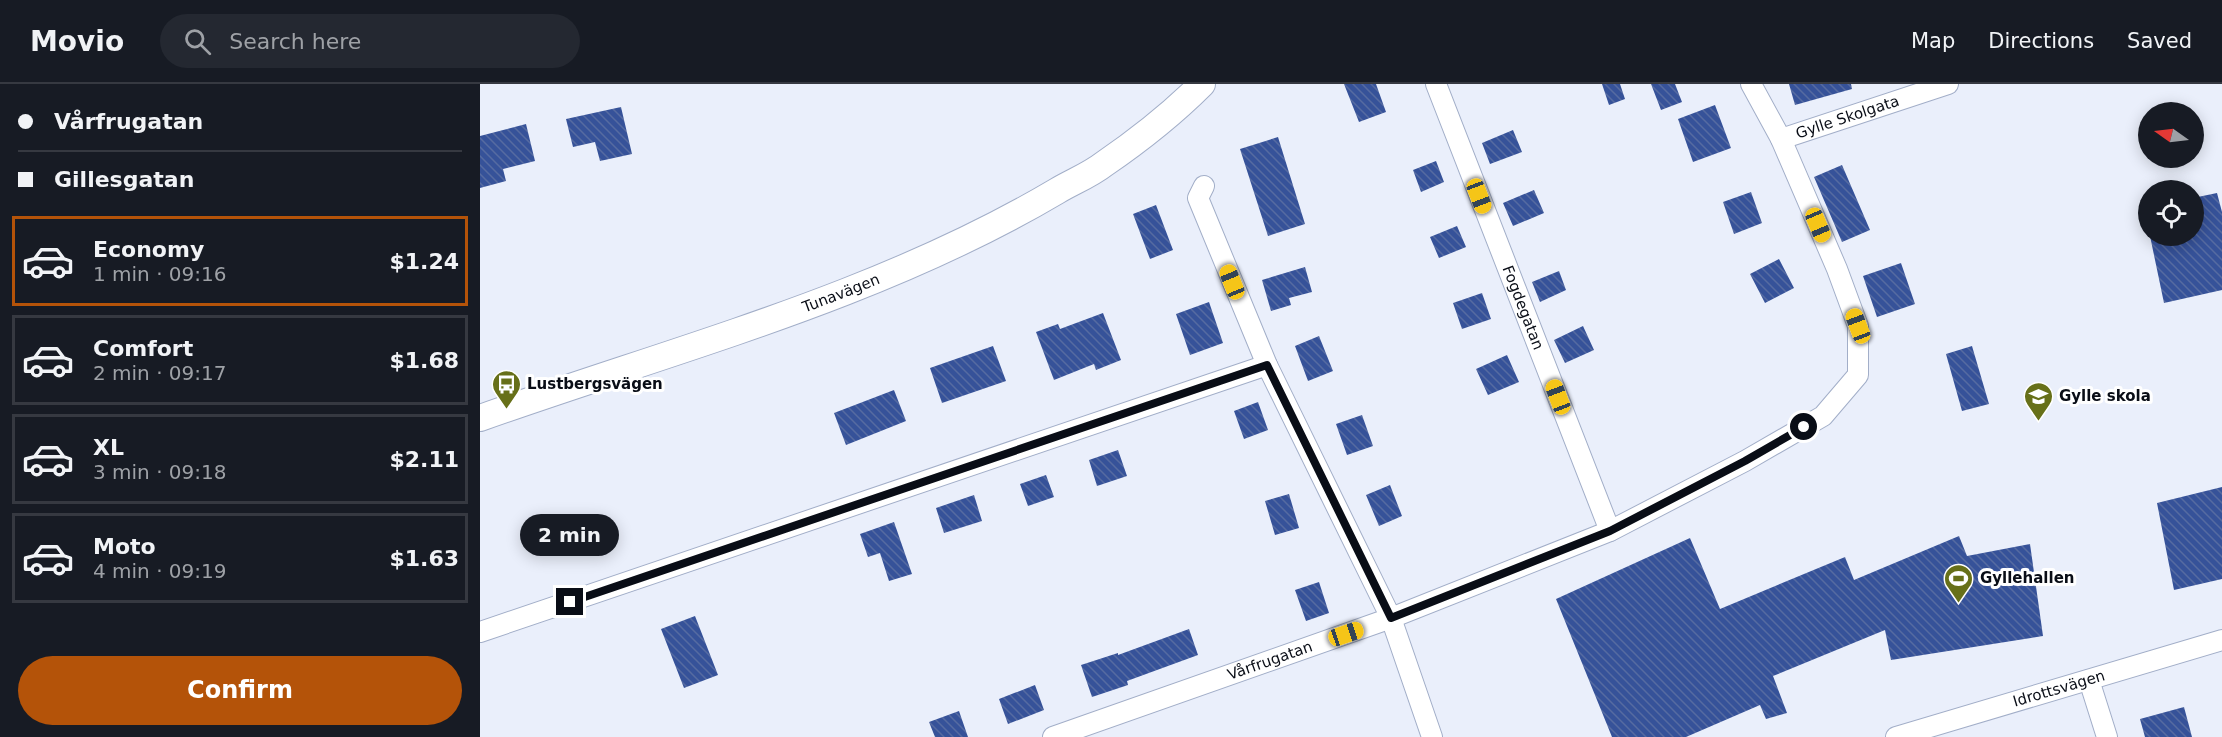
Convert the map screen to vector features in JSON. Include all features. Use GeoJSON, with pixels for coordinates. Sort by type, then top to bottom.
{"type":"FeatureCollection","features":[{"type":"Feature","properties":{"kind":"street","name":"Tunavägen"},"geometry":{"type":"LineString","coordinates":[[480,418],[780,317],[935,255],[1018,214],[1103,166],[1175,111],[1200,84]]}},
{"type":"Feature","properties":{"kind":"street","name":"Fogdegatan"},"geometry":{"type":"LineString","coordinates":[[1436,84],[1610,531]]}},
{"type":"Feature","properties":{"kind":"street"},"geometry":{"type":"LineString","coordinates":[[1751,84],[1781,139]]}},
{"type":"Feature","properties":{"kind":"street","name":"Gylle Skolgata"},"geometry":{"type":"LineString","coordinates":[[1781,139],[1948,84]]}},
{"type":"Feature","properties":{"kind":"street","name":"Vårfrugatan"},"geometry":{"type":"LineString","coordinates":[[1053,737],[1391,618],[1610,531],[1745,461],[1823,416],[1858,375],[1858,326],[1837,268],[1781,139]]}},
{"type":"Feature","properties":{"kind":"street"},"geometry":{"type":"LineString","coordinates":[[1204,186],[1198,198],[1267,365],[1391,618],[1432,737]]}},
{"type":"Feature","properties":{"kind":"street"},"geometry":{"type":"LineString","coordinates":[[480,632],[1267,365]]}},
{"type":"Feature","properties":{"kind":"street","name":"Idrottsvägen"},"geometry":{"type":"LineString","coordinates":[[1896,737],[2222,640]]}},
{"type":"Feature","properties":{"kind":"street"},"geometry":{"type":"LineString","coordinates":[[2089,680],[2107,737]]}},
{"type":"Feature","properties":{"kind":"building"},"geometry":{"type":"Polygon","coordinates":[[[1344,84],[1376,84],[1386,112],[1359,122],[1344,84]]]}},
{"type":"Feature","properties":{"kind":"building"},"geometry":{"type":"Polygon","coordinates":[[[1602,84],[1620,84],[1625,99],[1609,105],[1602,84]]]}},
{"type":"Feature","properties":{"kind":"building"},"geometry":{"type":"Polygon","coordinates":[[[1651,84],[1675,84],[1682,102],[1661,110],[1651,84]]]}},
{"type":"Feature","properties":{"kind":"building"},"geometry":{"type":"Polygon","coordinates":[[[1789,84],[1851,84],[1852,89],[1795,105],[1789,84]]]}},
{"type":"Feature","properties":{"kind":"building"},"geometry":{"type":"Polygon","coordinates":[[[1715,105],[1731,148],[1693,162],[1678,119],[1715,105]]]}},
{"type":"Feature","properties":{"kind":"building"},"geometry":{"type":"Polygon","coordinates":[[[621,107],[632,154],[600,161],[595,142],[573,147],[566,119],[621,107]]]}},
{"type":"Feature","properties":{"kind":"building"},"geometry":{"type":"Polygon","coordinates":[[[526,124],[535,161],[503,169],[506,181],[480,188],[480,136],[526,124]]]}},
{"type":"Feature","properties":{"kind":"building"},"geometry":{"type":"Polygon","coordinates":[[[1513,130],[1522,152],[1490,164],[1482,143],[1513,130]]]}},
{"type":"Feature","properties":{"kind":"building"},"geometry":{"type":"Polygon","coordinates":[[[1278,137],[1305,224],[1268,236],[1240,149],[1278,137]]]}},
{"type":"Feature","properties":{"kind":"building"},"geometry":{"type":"Polygon","coordinates":[[[1436,161],[1444,182],[1421,192],[1413,170],[1436,161]]]}},
{"type":"Feature","properties":{"kind":"building"},"geometry":{"type":"Polygon","coordinates":[[[1842,165],[1870,230],[1842,242],[1814,177],[1842,165]]]}},
{"type":"Feature","properties":{"kind":"building"},"geometry":{"type":"Polygon","coordinates":[[[1534,190],[1544,213],[1513,226],[1503,203],[1534,190]]]}},
{"type":"Feature","properties":{"kind":"building"},"geometry":{"type":"Polygon","coordinates":[[[1751,192],[1762,223],[1734,234],[1723,202],[1751,192]]]}},
{"type":"Feature","properties":{"kind":"building"},"geometry":{"type":"Polygon","coordinates":[[[2217,193],[2222,212],[2222,290],[2164,303],[2152,246],[2204,246],[2204,196],[2217,193]]]}},
{"type":"Feature","properties":{"kind":"building"},"geometry":{"type":"Polygon","coordinates":[[[1156,205],[1173,250],[1150,259],[1133,214],[1156,205]]]}},
{"type":"Feature","properties":{"kind":"building"},"geometry":{"type":"Polygon","coordinates":[[[1457,226],[1466,247],[1439,258],[1430,237],[1457,226]]]}},
{"type":"Feature","properties":{"kind":"building"},"geometry":{"type":"Polygon","coordinates":[[[1779,259],[1794,288],[1765,303],[1750,274],[1779,259]]]}},
{"type":"Feature","properties":{"kind":"building"},"geometry":{"type":"Polygon","coordinates":[[[1901,263],[1915,304],[1877,317],[1863,276],[1901,263]]]}},
{"type":"Feature","properties":{"kind":"building"},"geometry":{"type":"Polygon","coordinates":[[[1305,267],[1312,292],[1289,298],[1291,305],[1271,311],[1262,280],[1305,267]]]}},
{"type":"Feature","properties":{"kind":"building"},"geometry":{"type":"Polygon","coordinates":[[[1559,271],[1566,290],[1540,302],[1532,282],[1559,271]]]}},
{"type":"Feature","properties":{"kind":"building"},"geometry":{"type":"Polygon","coordinates":[[[1482,293],[1491,319],[1462,329],[1453,303],[1482,293]]]}},
{"type":"Feature","properties":{"kind":"building"},"geometry":{"type":"Polygon","coordinates":[[[1209,302],[1223,343],[1190,355],[1176,314],[1209,302]]]}},
{"type":"Feature","properties":{"kind":"building"},"geometry":{"type":"Polygon","coordinates":[[[1103,313],[1121,360],[1096,370],[1094,364],[1054,380],[1036,332],[1058,324],[1060,329],[1103,313]]]}},
{"type":"Feature","properties":{"kind":"building"},"geometry":{"type":"Polygon","coordinates":[[[1583,326],[1594,350],[1565,363],[1554,340],[1583,326]]]}},
{"type":"Feature","properties":{"kind":"building"},"geometry":{"type":"Polygon","coordinates":[[[1319,336],[1333,371],[1308,381],[1295,346],[1319,336]]]}},
{"type":"Feature","properties":{"kind":"building"},"geometry":{"type":"Polygon","coordinates":[[[993,346],[1006,381],[942,403],[930,368],[993,346]]]}},
{"type":"Feature","properties":{"kind":"building"},"geometry":{"type":"Polygon","coordinates":[[[1972,346],[1989,404],[1962,411],[1946,354],[1972,346]]]}},
{"type":"Feature","properties":{"kind":"building"},"geometry":{"type":"Polygon","coordinates":[[[1507,355],[1519,382],[1488,395],[1476,369],[1507,355]]]}},
{"type":"Feature","properties":{"kind":"building"},"geometry":{"type":"Polygon","coordinates":[[[894,390],[906,421],[846,445],[834,413],[894,390]]]}},
{"type":"Feature","properties":{"kind":"building"},"geometry":{"type":"Polygon","coordinates":[[[1258,402],[1268,430],[1244,439],[1234,411],[1258,402]]]}},
{"type":"Feature","properties":{"kind":"building"},"geometry":{"type":"Polygon","coordinates":[[[1362,415],[1373,446],[1347,455],[1336,424],[1362,415]]]}},
{"type":"Feature","properties":{"kind":"building"},"geometry":{"type":"Polygon","coordinates":[[[1118,450],[1127,476],[1097,486],[1089,460],[1118,450]]]}},
{"type":"Feature","properties":{"kind":"building"},"geometry":{"type":"Polygon","coordinates":[[[1046,475],[1054,497],[1028,506],[1020,484],[1046,475]]]}},
{"type":"Feature","properties":{"kind":"building"},"geometry":{"type":"Polygon","coordinates":[[[1390,485],[1402,516],[1379,526],[1366,495],[1390,485]]]}},
{"type":"Feature","properties":{"kind":"building"},"geometry":{"type":"Polygon","coordinates":[[[2222,487],[2222,579],[2174,590],[2157,503],[2222,487]]]}},
{"type":"Feature","properties":{"kind":"building"},"geometry":{"type":"Polygon","coordinates":[[[1289,494],[1299,528],[1275,535],[1265,501],[1289,494]]]}},
{"type":"Feature","properties":{"kind":"building"},"geometry":{"type":"Polygon","coordinates":[[[974,495],[982,521],[944,533],[936,508],[974,495]]]}},
{"type":"Feature","properties":{"kind":"building"},"geometry":{"type":"Polygon","coordinates":[[[894,522],[912,574],[889,581],[880,553],[868,557],[860,534],[894,522]]]}},
{"type":"Feature","properties":{"kind":"building"},"geometry":{"type":"Polygon","coordinates":[[[1959,536],[1967,556],[2030,544],[2043,636],[1891,660],[1885,630],[1773,676],[1787,713],[1766,719],[1760,705],[1686,737],[1612,737],[1556,599],[1690,538],[1720,609],[1845,557],[1854,580],[1959,536]]]}},
{"type":"Feature","properties":{"kind":"building"},"geometry":{"type":"Polygon","coordinates":[[[1319,582],[1329,613],[1306,621],[1295,590],[1319,582]]]}},
{"type":"Feature","properties":{"kind":"building"},"geometry":{"type":"Polygon","coordinates":[[[695,616],[718,675],[684,688],[661,629],[695,616]]]}},
{"type":"Feature","properties":{"kind":"building"},"geometry":{"type":"Polygon","coordinates":[[[1189,629],[1198,655],[1127,681],[1128,685],[1092,697],[1081,665],[1118,653],[1118,655],[1189,629]]]}},
{"type":"Feature","properties":{"kind":"building"},"geometry":{"type":"Polygon","coordinates":[[[1035,685],[1044,710],[1008,724],[999,699],[1035,685]]]}},
{"type":"Feature","properties":{"kind":"building"},"geometry":{"type":"Polygon","coordinates":[[[2184,707],[2192,737],[2145,737],[2140,719],[2184,707]]]}},
{"type":"Feature","properties":{"kind":"building"},"geometry":{"type":"Polygon","coordinates":[[[959,711],[968,737],[935,737],[929,722],[959,711]]]}},
{"type":"Feature","properties":{"kind":"place","name":"Lustbergsvägen"},"geometry":{"type":"Point","coordinates":[506,410]}},
{"type":"Feature","properties":{"kind":"place","name":"Gylle skola"},"geometry":{"type":"Point","coordinates":[2038,422]}},
{"type":"Feature","properties":{"kind":"place","name":"Gyllehallen"},"geometry":{"type":"Point","coordinates":[1959,604]}},
{"type":"Feature","properties":{"kind":"route"},"geometry":{"type":"LineString","coordinates":[[570,602],[1267,365],[1391,618],[1610,531],[1745,461],[1804,427]]}}]}
